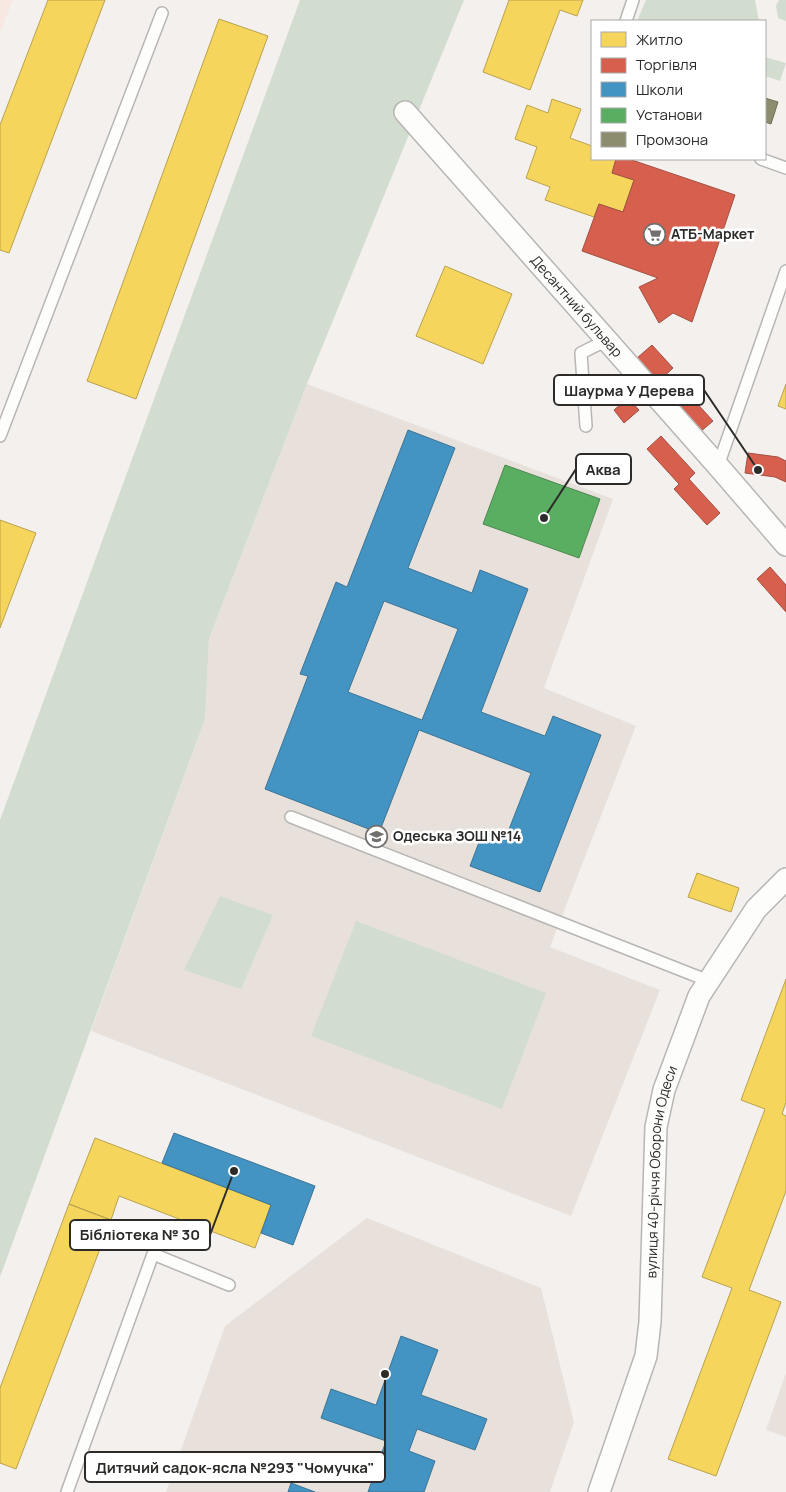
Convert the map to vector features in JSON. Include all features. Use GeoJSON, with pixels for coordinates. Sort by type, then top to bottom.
{"type":"FeatureCollection","features":[{"type":"Feature","properties":{"kind":"street","name":"Десантний бульвар"},"geometry":{"type":"LineString","coordinates":[[405,112],[786,545]]}},
{"type":"Feature","properties":{"kind":"street","name":"вулиця 40-річчя Оборони Одеси"},"geometry":{"type":"LineString","coordinates":[[600,1492],[646,1356],[650,1322],[656,1127],[664,1090],[699,996],[756,909],[786,878]]}},
{"type":"Feature","properties":{"kind":"lane"},"geometry":{"type":"LineString","coordinates":[[626,20],[633,0]]}},
{"type":"Feature","properties":{"kind":"lane"},"geometry":{"type":"LineString","coordinates":[[0,436],[2,423],[162,13]]}},
{"type":"Feature","properties":{"kind":"lane"},"geometry":{"type":"LineString","coordinates":[[764,160],[786,168]]}},
{"type":"Feature","properties":{"kind":"lane"},"geometry":{"type":"LineString","coordinates":[[718,466],[786,271]]}},
{"type":"Feature","properties":{"kind":"lane"},"geometry":{"type":"LineString","coordinates":[[586,426],[581,353],[607,340]]}},
{"type":"Feature","properties":{"kind":"lane"},"geometry":{"type":"LineString","coordinates":[[292,816],[709,981]]}},
{"type":"Feature","properties":{"kind":"lane"},"geometry":{"type":"LineString","coordinates":[[67,1492],[153,1254],[229,1285]]}},
{"type":"Feature","properties":{"kind":"shaded area"},"geometry":{"type":"Polygon","coordinates":[[[0,0],[13,0],[0,33],[0,0]]]}},
{"type":"Feature","properties":{"kind":"shaded area","name":"Одеська ЗОШ №14"},"geometry":{"type":"Polygon","coordinates":[[[307,384],[613,499],[544,688],[636,726],[550,947],[660,990],[571,1216],[91,1031],[205,719],[209,639],[307,384]]]}},
{"type":"Feature","properties":{"kind":"shaded area"},"geometry":{"type":"Polygon","coordinates":[[[367,1218],[541,1288],[574,1422],[550,1492],[166,1492],[225,1326],[367,1218]]]}},
{"type":"Feature","properties":{"kind":"shaded area"},"geometry":{"type":"Polygon","coordinates":[[[786,1373],[786,1437],[766,1430],[786,1373]]]}},
{"type":"Feature","properties":{"kind":"green space"},"geometry":{"type":"Polygon","coordinates":[[[300,0],[464,0],[307,384],[209,639],[205,719],[0,1277],[0,820],[300,0]]]}},
{"type":"Feature","properties":{"kind":"green space"},"geometry":{"type":"Polygon","coordinates":[[[646,0],[755,0],[759,20],[637,20],[646,0]]]}},
{"type":"Feature","properties":{"kind":"green space"},"geometry":{"type":"Polygon","coordinates":[[[779,0],[786,0],[786,21],[778,18],[776,6],[779,0]]]}},
{"type":"Feature","properties":{"kind":"green space"},"geometry":{"type":"Polygon","coordinates":[[[766,57],[786,63],[780,81],[766,76],[766,57]]]}},
{"type":"Feature","properties":{"kind":"green space"},"geometry":{"type":"Polygon","coordinates":[[[220,896],[273,915],[241,989],[184,970],[220,896]]]}},
{"type":"Feature","properties":{"kind":"green space"},"geometry":{"type":"Polygon","coordinates":[[[356,921],[546,993],[502,1109],[311,1036],[356,921]]]}},
{"type":"Feature","properties":{"kind":"building: Житло"},"geometry":{"type":"Polygon","coordinates":[[[48,0],[105,0],[9,253],[0,250],[0,125],[48,0]]]}},
{"type":"Feature","properties":{"kind":"building: Житло"},"geometry":{"type":"Polygon","coordinates":[[[509,0],[583,0],[577,16],[560,10],[530,90],[483,72],[509,0]]]}},
{"type":"Feature","properties":{"kind":"building: Житло"},"geometry":{"type":"Polygon","coordinates":[[[219,19],[268,36],[136,399],[87,381],[219,19]]]}},
{"type":"Feature","properties":{"kind":"building: Житло"},"geometry":{"type":"Polygon","coordinates":[[[552,99],[581,109],[570,138],[591,146],[591,160],[616,160],[612,173],[634,180],[623,212],[599,204],[594,217],[545,200],[550,187],[526,178],[537,147],[515,139],[527,105],[548,113],[552,99]]]}},
{"type":"Feature","properties":{"kind":"building: Житло"},"geometry":{"type":"Polygon","coordinates":[[[445,266],[512,294],[483,364],[416,336],[445,266]]]}},
{"type":"Feature","properties":{"kind":"building: Житло"},"geometry":{"type":"Polygon","coordinates":[[[786,384],[786,409],[778,406],[786,384]]]}},
{"type":"Feature","properties":{"kind":"building: Житло"},"geometry":{"type":"Polygon","coordinates":[[[0,520],[36,533],[0,628],[0,520]]]}},
{"type":"Feature","properties":{"kind":"building: Житло"},"geometry":{"type":"Polygon","coordinates":[[[697,873],[739,888],[731,912],[688,897],[697,873]]]}},
{"type":"Feature","properties":{"kind":"building: Житло"},"geometry":{"type":"Polygon","coordinates":[[[786,979],[786,1102],[782,1114],[786,1116],[786,1191],[749,1290],[781,1302],[716,1476],[668,1459],[732,1288],[702,1277],[765,1109],[741,1100],[786,979]]]}},
{"type":"Feature","properties":{"kind":"building: Житло"},"geometry":{"type":"Polygon","coordinates":[[[95,1138],[271,1205],[255,1248],[119,1196],[111,1220],[69,1204],[95,1138]]]}},
{"type":"Feature","properties":{"kind":"building: Житло"},"geometry":{"type":"Polygon","coordinates":[[[69,1204],[111,1220],[16,1469],[0,1463],[0,1388],[69,1204]]]}},
{"type":"Feature","properties":{"kind":"building: Торгівля","name":"АТБ-Маркет"},"geometry":{"type":"Polygon","coordinates":[[[616,160],[632,160],[735,195],[692,322],[673,313],[659,323],[639,287],[658,278],[582,251],[599,204],[623,212],[634,180],[612,173],[616,160]]]}},
{"type":"Feature","properties":{"kind":"building: Торгівля"},"geometry":{"type":"Polygon","coordinates":[[[652,345],[673,368],[658,382],[637,358],[652,345]]]}},
{"type":"Feature","properties":{"kind":"building: Торгівля"},"geometry":{"type":"Polygon","coordinates":[[[628,398],[639,410],[624,423],[614,410],[628,398]]]}},
{"type":"Feature","properties":{"kind":"building: Торгівля"},"geometry":{"type":"Polygon","coordinates":[[[692,398],[713,421],[699,433],[679,409],[692,398]]]}},
{"type":"Feature","properties":{"kind":"building: Торгівля"},"geometry":{"type":"Polygon","coordinates":[[[661,436],[695,473],[689,479],[720,513],[707,525],[674,489],[679,484],[647,449],[661,436]]]}},
{"type":"Feature","properties":{"kind":"building: Торгівля"},"geometry":{"type":"Polygon","coordinates":[[[748,453],[778,457],[786,461],[786,482],[775,477],[745,473],[748,453]]]}},
{"type":"Feature","properties":{"kind":"building: Торгівля"},"geometry":{"type":"Polygon","coordinates":[[[770,567],[786,585],[786,612],[757,579],[770,567]]]}},
{"type":"Feature","properties":{"kind":"building: Школи"},"geometry":{"type":"Polygon","coordinates":[[[408,430],[455,448],[408,568],[472,593],[480,570],[528,589],[481,712],[545,736],[553,716],[601,735],[540,892],[470,866],[484,829],[506,837],[531,773],[419,730],[379,833],[265,789],[308,676],[300,674],[336,582],[347,587],[408,430]],[[384,601],[348,692],[422,720],[458,629],[384,601]]]}},
{"type":"Feature","properties":{"kind":"building: Школи"},"geometry":{"type":"Polygon","coordinates":[[[174,1133],[315,1186],[293,1245],[261,1233],[271,1205],[162,1163],[174,1133]]]}},
{"type":"Feature","properties":{"kind":"building: Школи"},"geometry":{"type":"Polygon","coordinates":[[[401,1336],[438,1350],[421,1395],[487,1419],[475,1450],[417,1429],[409,1451],[435,1461],[424,1492],[368,1492],[386,1441],[321,1418],[331,1389],[376,1405],[401,1336]]]}},
{"type":"Feature","properties":{"kind":"building: Школи"},"geometry":{"type":"Polygon","coordinates":[[[291,1483],[315,1492],[288,1492],[291,1483]]]}},
{"type":"Feature","properties":{"kind":"building: Установи"},"geometry":{"type":"Polygon","coordinates":[[[505,465],[600,499],[579,558],[483,524],[505,465]]]}},
{"type":"Feature","properties":{"kind":"building: Промзона"},"geometry":{"type":"Polygon","coordinates":[[[766,98],[778,102],[771,124],[766,122],[766,98]]]}},
{"type":"Feature","properties":{"kind":"place","name":"АТБ-Маркет"},"geometry":{"type":"Point","coordinates":[655,234]}},
{"type":"Feature","properties":{"kind":"place","name":"Шаурма У Дерева"},"geometry":{"type":"Point","coordinates":[758,470]}},
{"type":"Feature","properties":{"kind":"place","name":"Аква"},"geometry":{"type":"Point","coordinates":[544,518]}},
{"type":"Feature","properties":{"kind":"place","name":"Одеська ЗОШ №14"},"geometry":{"type":"Point","coordinates":[377,836]}},
{"type":"Feature","properties":{"kind":"place","name":"Бібліотека № 30"},"geometry":{"type":"Point","coordinates":[234,1171]}},
{"type":"Feature","properties":{"kind":"place","name":"Дитячий садок-ясла №293 \"Чомучка\""},"geometry":{"type":"Point","coordinates":[385,1374]}}]}
